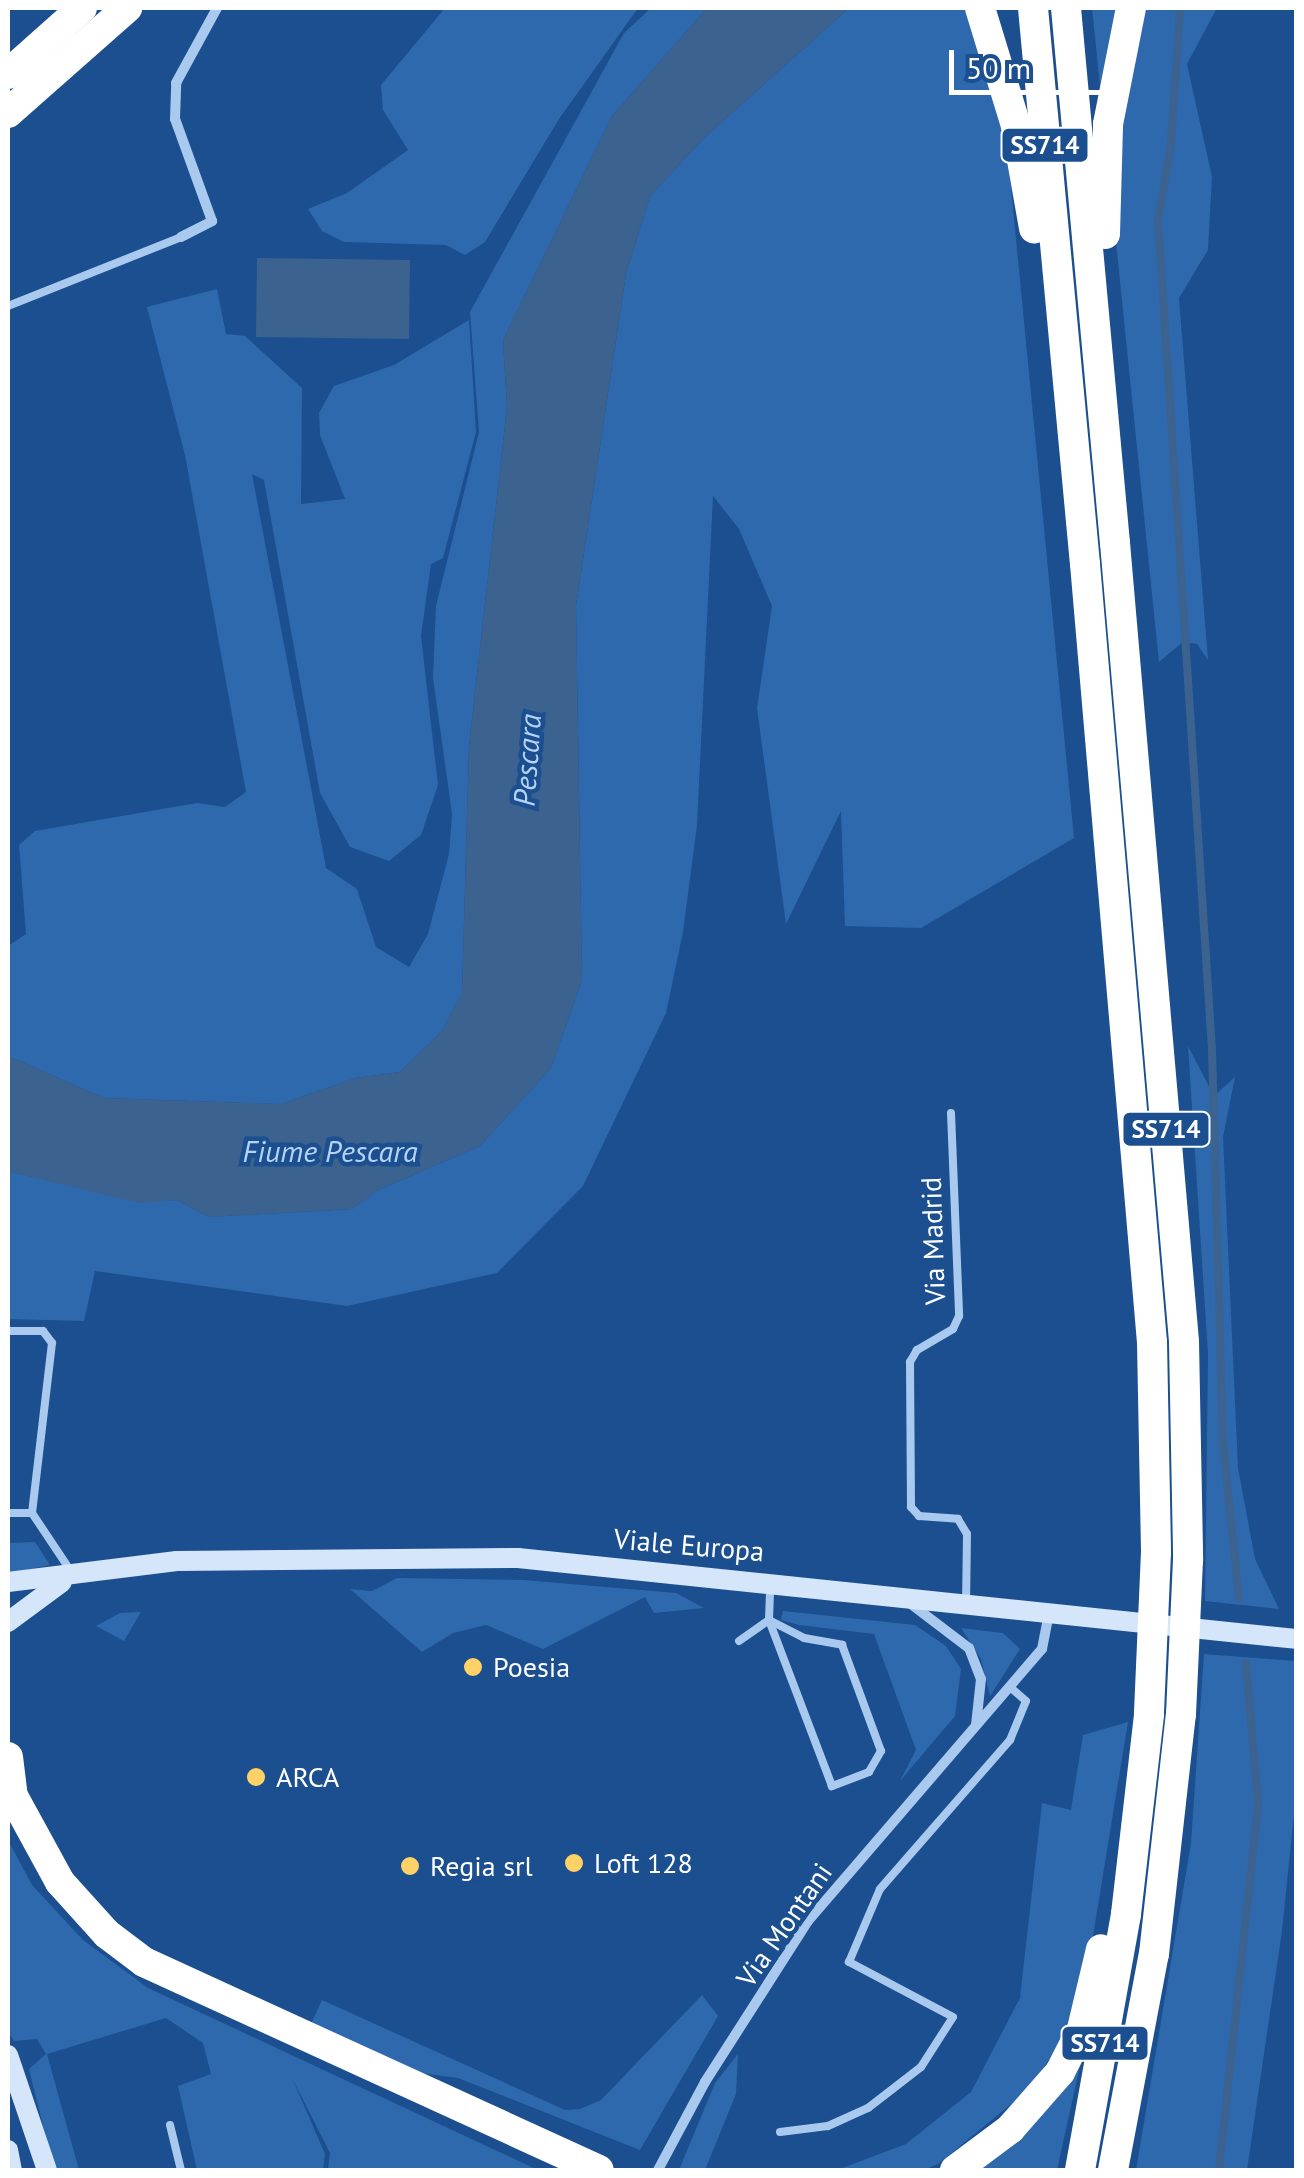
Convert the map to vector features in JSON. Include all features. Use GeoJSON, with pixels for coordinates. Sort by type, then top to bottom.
{"type":"FeatureCollection","features":[{"type":"Feature","properties":{"kind":"highway"},"geometry":{"type":"LineString","coordinates":[[8,74],[82,8]]}},
{"type":"Feature","properties":{"kind":"highway"},"geometry":{"type":"LineString","coordinates":[[8,113],[128,8]]}},
{"type":"Feature","properties":{"kind":"highway"},"geometry":{"type":"LineString","coordinates":[[980,8],[1016,126],[1037,250],[1058,284]]}},
{"type":"Feature","properties":{"kind":"highway","name":"SS714"},"geometry":{"type":"LineString","coordinates":[[1033,8],[1152,1342],[1156,1552],[1148,1714],[1126,1914],[1080,2170]]}},
{"type":"Feature","properties":{"kind":"highway","name":"SS714"},"geometry":{"type":"LineString","coordinates":[[1066,8],[1184,1342],[1188,1560],[1181,1715],[1151,1973],[1113,2170]]}},
{"type":"Feature","properties":{"kind":"highway"},"geometry":{"type":"LineString","coordinates":[[1090,273],[1106,244],[1108,124],[1131,8]]}},
{"type":"Feature","properties":{"kind":"highway"},"geometry":{"type":"LineString","coordinates":[[8,1757],[10,1791],[60,1882],[107,1934],[144,1962],[600,2170]]}},
{"type":"Feature","properties":{"kind":"highway"},"geometry":{"type":"LineString","coordinates":[[955,2170],[1010,2129],[1060,2072],[1082,2029],[1102,1945],[1126,1914]]}},
{"type":"Feature","properties":{"kind":"main road","name":"Viale Europa"},"geometry":{"type":"LineString","coordinates":[[8,1582],[74,1577],[177,1560],[418,1556],[770,1580],[1296,1640]]}},
{"type":"Feature","properties":{"kind":"main road","name":"Viale Europa"},"geometry":{"type":"LineString","coordinates":[[8,1622],[46,1590],[74,1577]]}},
{"type":"Feature","properties":{"kind":"main road"},"geometry":{"type":"LineString","coordinates":[[8,2055],[47,2170]]}},
{"type":"Feature","properties":{"kind":"main road"},"geometry":{"type":"LineString","coordinates":[[8,2150],[12,2170]]}},
{"type":"Feature","properties":{"kind":"street"},"geometry":{"type":"LineString","coordinates":[[180,237],[212,221],[175,119],[176,83],[217,8]]}},
{"type":"Feature","properties":{"kind":"street"},"geometry":{"type":"LineString","coordinates":[[898,1594],[969,1648],[980,1679],[976,1726]]}},
{"type":"Feature","properties":{"kind":"street","name":"Via Montani"},"geometry":{"type":"LineString","coordinates":[[658,2170],[808,1921],[1042,1648],[1049,1612]]}},
{"type":"Feature","properties":{"kind":"lane"},"geometry":{"type":"LineString","coordinates":[[8,306],[180,237]]}},
{"type":"Feature","properties":{"kind":"lane","name":"Via Madrid"},"geometry":{"type":"LineString","coordinates":[[951,1112],[958,1316],[953,1329],[917,1350],[910,1362],[911,1508],[919,1516],[958,1519],[966,1534],[966,1602]]}},
{"type":"Feature","properties":{"kind":"lane"},"geometry":{"type":"LineString","coordinates":[[8,1331],[44,1331],[52,1343],[32,1513],[74,1577]]}},
{"type":"Feature","properties":{"kind":"lane"},"geometry":{"type":"LineString","coordinates":[[8,1513],[32,1513]]}},
{"type":"Feature","properties":{"kind":"lane"},"geometry":{"type":"LineString","coordinates":[[769,1620],[804,1638],[842,1645],[880,1751],[869,1772],[832,1786],[769,1620],[770,1580]]}},
{"type":"Feature","properties":{"kind":"lane"},"geometry":{"type":"LineString","coordinates":[[739,1640],[769,1620]]}},
{"type":"Feature","properties":{"kind":"lane"},"geometry":{"type":"LineString","coordinates":[[780,2132],[828,2126],[868,2108],[920,2066],[952,2017],[849,1962],[880,1890],[1010,1740],[1026,1700],[1010,1687]]}},
{"type":"Feature","properties":{"kind":"lane"},"geometry":{"type":"LineString","coordinates":[[170,2125],[181,2170]]}},
{"type":"Feature","properties":{"kind":"shaded area"},"geometry":{"type":"Polygon","coordinates":[[[445,8],[638,8],[559,119],[485,242],[465,255],[446,245],[344,242],[322,231],[308,209],[347,193],[408,150],[383,110],[381,85],[445,8]]]}},
{"type":"Feature","properties":{"kind":"shaded area"},"geometry":{"type":"Polygon","coordinates":[[[651,8],[707,8],[612,116],[503,340],[507,407],[469,746],[462,993],[442,1031],[400,1072],[356,1078],[281,1104],[104,1098],[8,1056],[8,946],[26,934],[19,845],[35,831],[197,803],[225,807],[246,792],[185,455],[147,307],[217,289],[226,334],[245,336],[302,388],[301,504],[345,499],[320,435],[319,413],[334,386],[394,365],[469,320],[476,432],[443,558],[431,564],[421,636],[438,785],[421,835],[389,861],[350,847],[320,793],[264,480],[252,474],[326,868],[357,889],[376,947],[409,967],[428,934],[449,854],[452,814],[433,678],[436,606],[479,432],[470,312],[624,33],[651,8]]]}},
{"type":"Feature","properties":{"kind":"shaded area"},"geometry":{"type":"Polygon","coordinates":[[[849,8],[966,8],[1004,115],[1074,838],[921,928],[845,926],[841,811],[786,924],[757,708],[772,606],[739,529],[713,496],[697,825],[683,932],[666,1013],[583,1186],[497,1273],[347,1306],[95,1271],[84,1321],[8,1319],[8,1171],[139,1202],[177,1200],[209,1217],[352,1209],[378,1190],[480,1146],[551,1068],[582,980],[576,606],[626,274],[650,196],[705,137],[849,8]]]}},
{"type":"Feature","properties":{"kind":"shaded area"},"geometry":{"type":"Polygon","coordinates":[[[1092,8],[1217,8],[1187,64],[1212,177],[1208,250],[1179,298],[1208,660],[1197,644],[1183,642],[1159,662],[1092,8]]]}},
{"type":"Feature","properties":{"kind":"shaded area"},"geometry":{"type":"Polygon","coordinates":[[[1188,1046],[1214,1096],[1235,1077],[1223,1137],[1238,1468],[1255,1559],[1279,1609],[1205,1601],[1208,1354],[1188,1046]]]}},
{"type":"Feature","properties":{"kind":"shaded area"},"geometry":{"type":"Polygon","coordinates":[[[35,1542],[50,1565],[8,1574],[8,1543],[35,1542]]]}},
{"type":"Feature","properties":{"kind":"shaded area"},"geometry":{"type":"Polygon","coordinates":[[[397,1578],[524,1580],[676,1593],[704,1608],[654,1613],[645,1597],[543,1649],[486,1625],[453,1633],[422,1652],[350,1589],[372,1591],[397,1578]]]}},
{"type":"Feature","properties":{"kind":"shaded area"},"geometry":{"type":"Polygon","coordinates":[[[783,1611],[915,1625],[946,1646],[961,1669],[955,1716],[900,1781],[916,1750],[874,1634],[799,1625],[781,1620],[783,1611]]]}},
{"type":"Feature","properties":{"kind":"shaded area"},"geometry":{"type":"Polygon","coordinates":[[[141,1612],[124,1641],[96,1626],[120,1613],[141,1612]]]}},
{"type":"Feature","properties":{"kind":"shaded area"},"geometry":{"type":"Polygon","coordinates":[[[961,1628],[1003,1633],[1020,1649],[990,1696],[981,1659],[961,1628]]]}},
{"type":"Feature","properties":{"kind":"shaded area"},"geometry":{"type":"Polygon","coordinates":[[[1204,1654],[1296,1661],[1296,1795],[1282,1931],[1247,2170],[1136,2170],[1191,1843],[1204,1654]]]}},
{"type":"Feature","properties":{"kind":"shaded area"},"geometry":{"type":"Polygon","coordinates":[[[1128,1722],[1086,1979],[1060,2044],[1027,2091],[938,2164],[924,2170],[837,2170],[906,2144],[971,2092],[1020,1998],[1042,1803],[1071,1810],[1083,1735],[1128,1722]]]}},
{"type":"Feature","properties":{"kind":"shaded area"},"geometry":{"type":"Polygon","coordinates":[[[8,1840],[32,1885],[83,1940],[148,1988],[538,2170],[328,2170],[330,2153],[293,2080],[325,2154],[323,2170],[197,2170],[178,2086],[211,2074],[203,2043],[166,2018],[47,2054],[79,2170],[54,2170],[29,2069],[46,2054],[37,2039],[14,2041],[8,2032],[8,1840]]]}},
{"type":"Feature","properties":{"kind":"shaded area"},"geometry":{"type":"Polygon","coordinates":[[[702,1995],[718,2016],[640,2150],[458,2078],[420,2073],[311,2024],[322,2000],[565,2110],[580,2109],[601,2100],[702,1995]]]}},
{"type":"Feature","properties":{"kind":"shaded area"},"geometry":{"type":"Polygon","coordinates":[[[1083,2052],[1057,2170],[978,2170],[1083,2052]]]}},
{"type":"Feature","properties":{"kind":"shaded area"},"geometry":{"type":"Polygon","coordinates":[[[738,2054],[736,2094],[705,2170],[679,2170],[715,2083],[738,2054]]]}},
{"type":"Feature","properties":{"kind":"water","name":"Fiume Pescara"},"geometry":{"type":"Polygon","coordinates":[[[707,8],[849,8],[705,137],[650,196],[626,274],[576,606],[582,980],[551,1068],[480,1146],[378,1190],[352,1209],[209,1217],[177,1200],[139,1203],[8,1171],[8,1056],[104,1098],[281,1104],[356,1078],[400,1072],[442,1031],[462,992],[469,746],[507,407],[503,340],[612,116],[707,8]]]}},
{"type":"Feature","properties":{"kind":"water"},"geometry":{"type":"Polygon","coordinates":[[[257,258],[410,260],[409,339],[256,337],[257,258]]]}},
{"type":"Feature","properties":{"kind":"waterway"},"geometry":{"type":"LineString","coordinates":[[1180,8],[1171,144],[1158,219],[1212,1050],[1223,1444],[1239,1598]]}},
{"type":"Feature","properties":{"kind":"waterway"},"geometry":{"type":"LineString","coordinates":[[1219,2170],[1258,1803],[1246,1664]]}},
{"type":"Feature","properties":{"kind":"place","name":"Poesia"},"geometry":{"type":"Point","coordinates":[473,1667]}},
{"type":"Feature","properties":{"kind":"place","name":"ARCA"},"geometry":{"type":"Point","coordinates":[256,1777]}},
{"type":"Feature","properties":{"kind":"place","name":"Loft 128"},"geometry":{"type":"Point","coordinates":[574,1863]}},
{"type":"Feature","properties":{"kind":"place","name":"Regia srl"},"geometry":{"type":"Point","coordinates":[410,1866]}},
{"type":"Feature","properties":{"kind":"water label","name":"Pescara"},"geometry":{"type":"Point","coordinates":[527,760]}}]}
